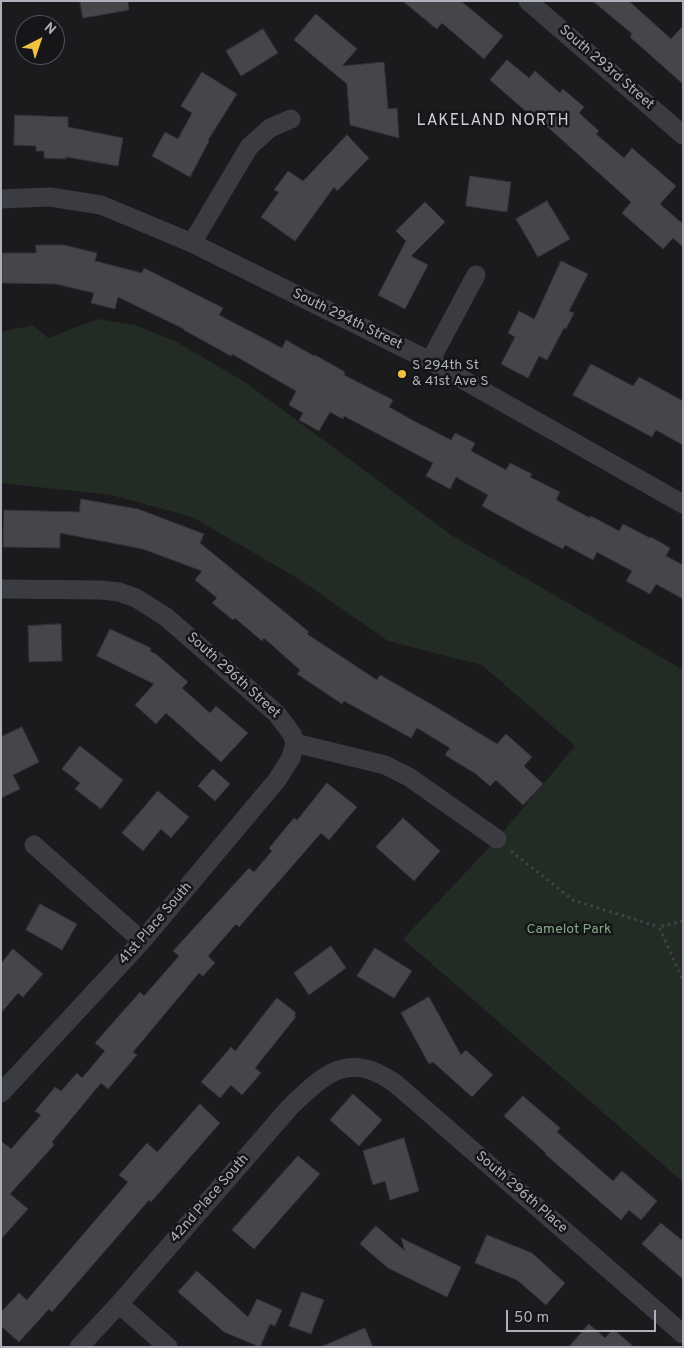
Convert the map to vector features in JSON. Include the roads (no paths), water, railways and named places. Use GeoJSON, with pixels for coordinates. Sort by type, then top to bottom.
{"type":"FeatureCollection","features":[{"type":"Feature","properties":{"kind":"street","name":"South 293rd Street"},"geometry":{"type":"LineString","coordinates":[[528,1],[683,135]]}},
{"type":"Feature","properties":{"kind":"street"},"geometry":{"type":"LineString","coordinates":[[192,243],[249,147],[270,128],[291,119]]}},
{"type":"Feature","properties":{"kind":"street","name":"South 294th Street"},"geometry":{"type":"LineString","coordinates":[[1,199],[50,197],[101,205],[192,243],[430,361],[683,504]]}},
{"type":"Feature","properties":{"kind":"street"},"geometry":{"type":"LineString","coordinates":[[430,361],[476,274]]}},
{"type":"Feature","properties":{"kind":"street","name":"South 296th Street"},"geometry":{"type":"LineString","coordinates":[[1,589],[101,590],[119,592],[136,598],[166,617],[277,714],[292,734],[295,743]]}},
{"type":"Feature","properties":{"kind":"street"},"geometry":{"type":"LineString","coordinates":[[295,743],[385,765],[416,781],[497,839]]}},
{"type":"Feature","properties":{"kind":"street","name":"41st Place South"},"geometry":{"type":"LineString","coordinates":[[1,1093],[142,941],[277,780],[291,758],[295,743]]}},
{"type":"Feature","properties":{"kind":"street"},"geometry":{"type":"LineString","coordinates":[[34,845],[142,941]]}},
{"type":"Feature","properties":{"kind":"street","name":"42nd Place South"},"geometry":{"type":"LineString","coordinates":[[79,1347],[119,1304],[290,1107],[314,1085],[326,1077],[339,1069],[352,1066]]}},
{"type":"Feature","properties":{"kind":"street","name":"South 296th Place"},"geometry":{"type":"LineString","coordinates":[[352,1066],[375,1070],[396,1084],[683,1334]]}},
{"type":"Feature","properties":{"kind":"street"},"geometry":{"type":"LineString","coordinates":[[119,1304],[168,1347]]}},
{"type":"Feature","properties":{"kind":"place","name":"S 294th St & 41st Ave S"},"geometry":{"type":"Point","coordinates":[402,374]}},
{"type":"Feature","properties":{"kind":"district","name":"LAKELAND NORTH"},"geometry":{"type":"Point","coordinates":[493,122]}},
{"type":"Feature","properties":{"kind":"park label","name":"Camelot Park"},"geometry":{"type":"Point","coordinates":[569,930]}}]}
